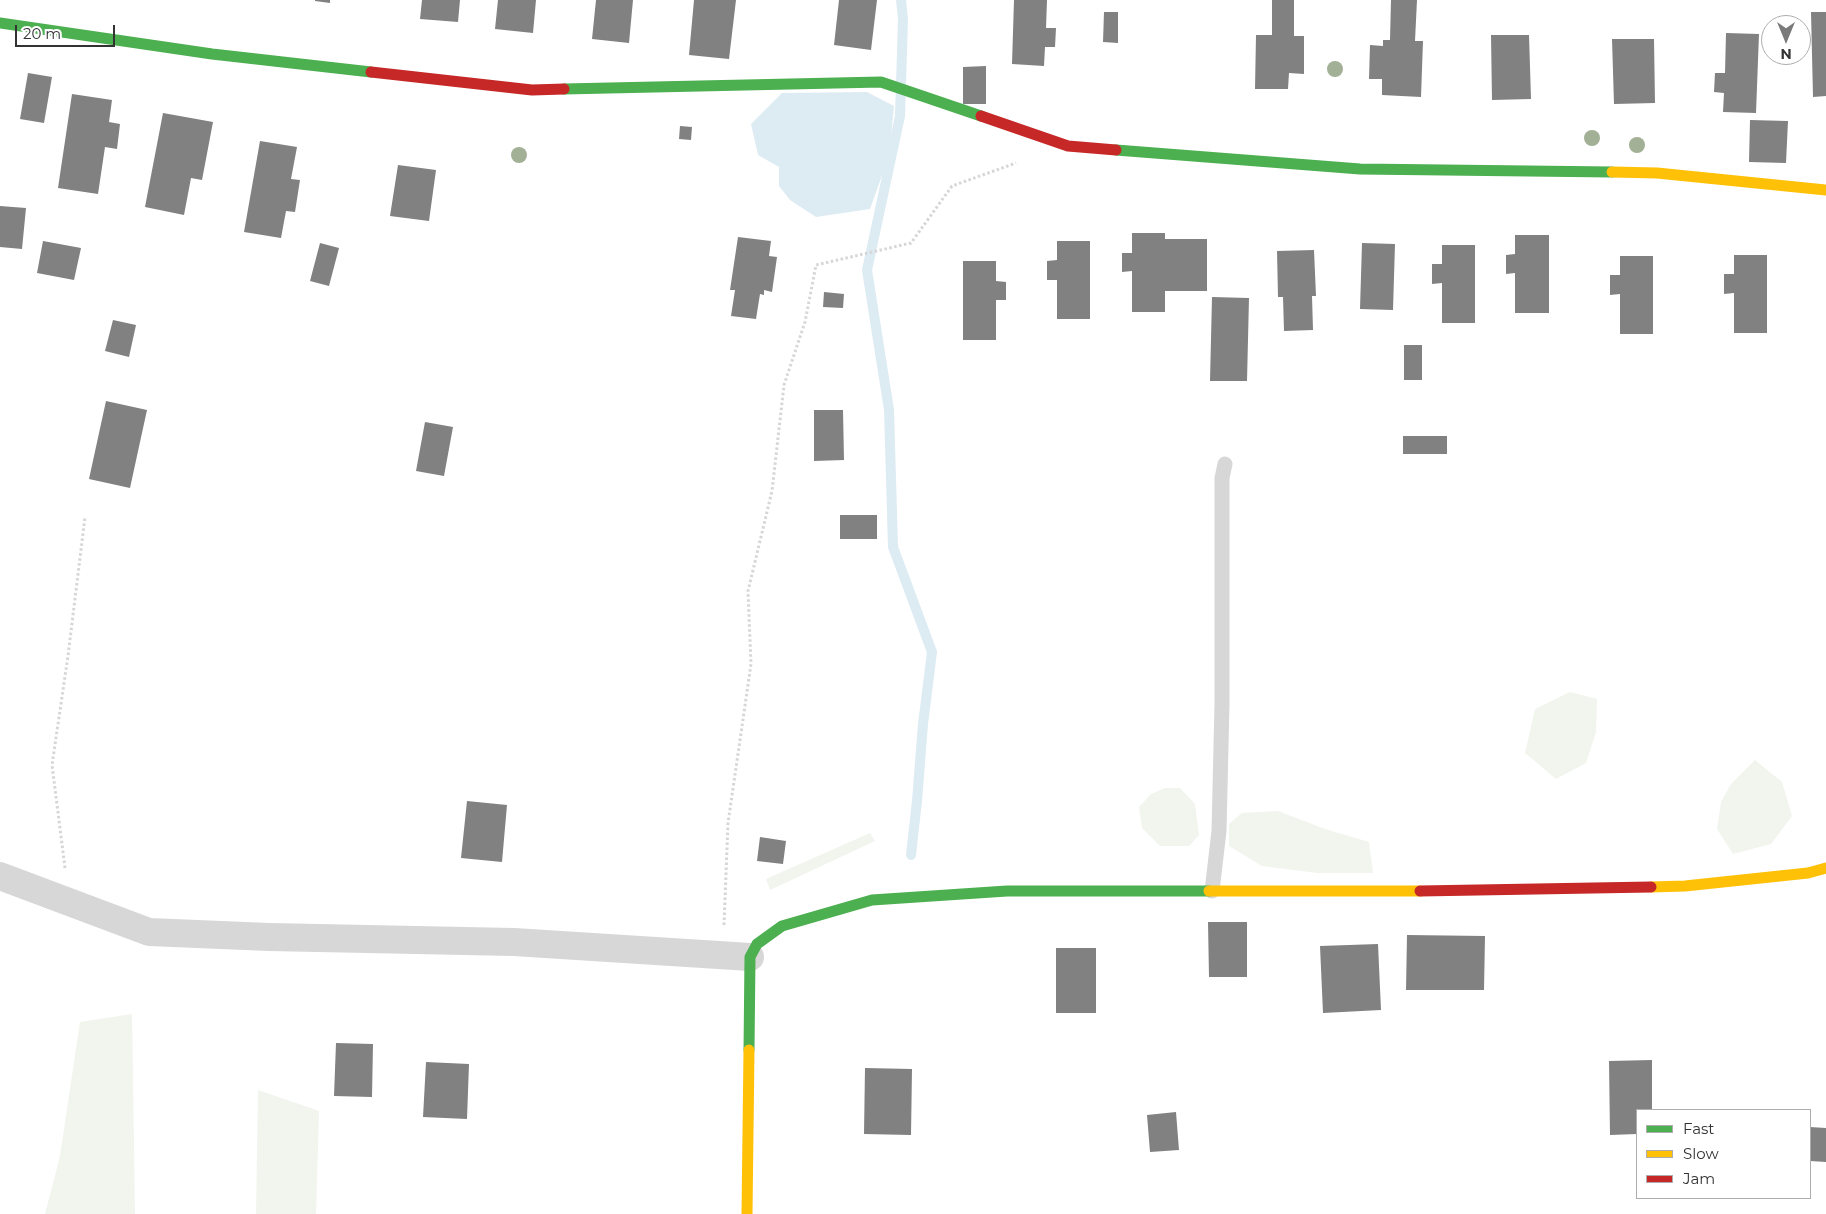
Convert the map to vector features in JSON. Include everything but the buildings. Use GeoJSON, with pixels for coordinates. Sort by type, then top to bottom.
{"type":"FeatureCollection","features":[{"type":"Feature","properties":{"kind":"street"},"geometry":{"type":"LineString","coordinates":[[0,23],[212,54],[532,90],[881,82],[1068,146],[1360,169],[1657,173],[1826,190]]}},
{"type":"Feature","properties":{"kind":"street"},"geometry":{"type":"LineString","coordinates":[[0,876],[149,932],[753,951],[782,926],[872,900],[1007,891],[1486,891],[1685,886],[1808,873],[1826,868]]}},
{"type":"Feature","properties":{"kind":"street"},"geometry":{"type":"LineString","coordinates":[[747,1214],[753,951]]}},
{"type":"Feature","properties":{"kind":"lane"},"geometry":{"type":"LineString","coordinates":[[1212,891],[1219,831],[1222,704],[1222,478],[1225,464]]}},
{"type":"Feature","properties":{"kind":"path"},"geometry":{"type":"LineString","coordinates":[[753,951],[724,930],[728,823],[751,664],[748,591],[772,491],[784,385],[805,322],[816,265],[911,243],[952,186],[1017,162]]}},
{"type":"Feature","properties":{"kind":"path"},"geometry":{"type":"LineString","coordinates":[[72,903],[62,855],[52,765],[85,517]]}},
{"type":"Feature","properties":{"kind":"shaded area"},"geometry":{"type":"Polygon","coordinates":[[[867,92],[894,106],[889,156],[870,209],[816,217],[790,200],[779,186],[779,167],[758,155],[751,124],[782,93],[867,92]]]}},
{"type":"Feature","properties":{"kind":"shaded area"},"geometry":{"type":"Polygon","coordinates":[[[1570,692],[1597,699],[1596,732],[1586,763],[1556,779],[1525,753],[1535,709],[1570,692]]]}},
{"type":"Feature","properties":{"kind":"shaded area"},"geometry":{"type":"Polygon","coordinates":[[[1755,760],[1782,782],[1792,816],[1771,844],[1733,854],[1717,829],[1721,802],[1731,784],[1755,760]]]}},
{"type":"Feature","properties":{"kind":"shaded area"},"geometry":{"type":"Polygon","coordinates":[[[1165,788],[1180,788],[1195,804],[1199,835],[1189,846],[1160,846],[1142,828],[1139,807],[1151,794],[1165,788]]]}},
{"type":"Feature","properties":{"kind":"shaded area"},"geometry":{"type":"Polygon","coordinates":[[[1278,811],[1325,829],[1369,842],[1373,873],[1317,873],[1262,866],[1229,846],[1229,824],[1242,813],[1278,811]]]}},
{"type":"Feature","properties":{"kind":"shaded area"},"geometry":{"type":"Polygon","coordinates":[[[870,833],[875,841],[770,890],[766,879],[870,833]]]}},
{"type":"Feature","properties":{"kind":"shaded area"},"geometry":{"type":"Polygon","coordinates":[[[132,1014],[135,1214],[45,1214],[60,1156],[80,1022],[132,1014]]]}},
{"type":"Feature","properties":{"kind":"shaded area"},"geometry":{"type":"Polygon","coordinates":[[[258,1090],[319,1111],[316,1214],[256,1214],[258,1090]]]}},
{"type":"Feature","properties":{"kind":"waterway"},"geometry":{"type":"LineString","coordinates":[[901,0],[903,19],[900,116],[867,270],[889,410],[893,547],[932,652],[923,724],[911,855]]}},
{"type":"Feature","properties":{"kind":"traffic: fast"},"geometry":{"type":"LineString","coordinates":[[0,23],[212,54],[371,72]]}},
{"type":"Feature","properties":{"kind":"traffic: fast"},"geometry":{"type":"LineString","coordinates":[[564,89],[881,82],[981,116]]}},
{"type":"Feature","properties":{"kind":"traffic: fast"},"geometry":{"type":"LineString","coordinates":[[1116,150],[1360,169],[1612,172]]}},
{"type":"Feature","properties":{"kind":"traffic: fast"},"geometry":{"type":"LineString","coordinates":[[749,1050],[750,957],[757,944],[782,926],[872,900],[1007,891],[1209,891]]}},
{"type":"Feature","properties":{"kind":"traffic: slow"},"geometry":{"type":"LineString","coordinates":[[1612,172],[1657,173],[1826,190]]}},
{"type":"Feature","properties":{"kind":"traffic: slow"},"geometry":{"type":"LineString","coordinates":[[1651,887],[1685,886],[1808,873],[1826,868]]}},
{"type":"Feature","properties":{"kind":"traffic: slow"},"geometry":{"type":"LineString","coordinates":[[1209,891],[1420,891]]}},
{"type":"Feature","properties":{"kind":"traffic: slow"},"geometry":{"type":"LineString","coordinates":[[747,1214],[749,1050]]}},
{"type":"Feature","properties":{"kind":"traffic: jam"},"geometry":{"type":"LineString","coordinates":[[371,72],[532,90],[564,89]]}},
{"type":"Feature","properties":{"kind":"traffic: jam"},"geometry":{"type":"LineString","coordinates":[[981,116],[1068,146],[1116,150]]}},
{"type":"Feature","properties":{"kind":"traffic: jam"},"geometry":{"type":"LineString","coordinates":[[1420,891],[1651,887]]}}]}
